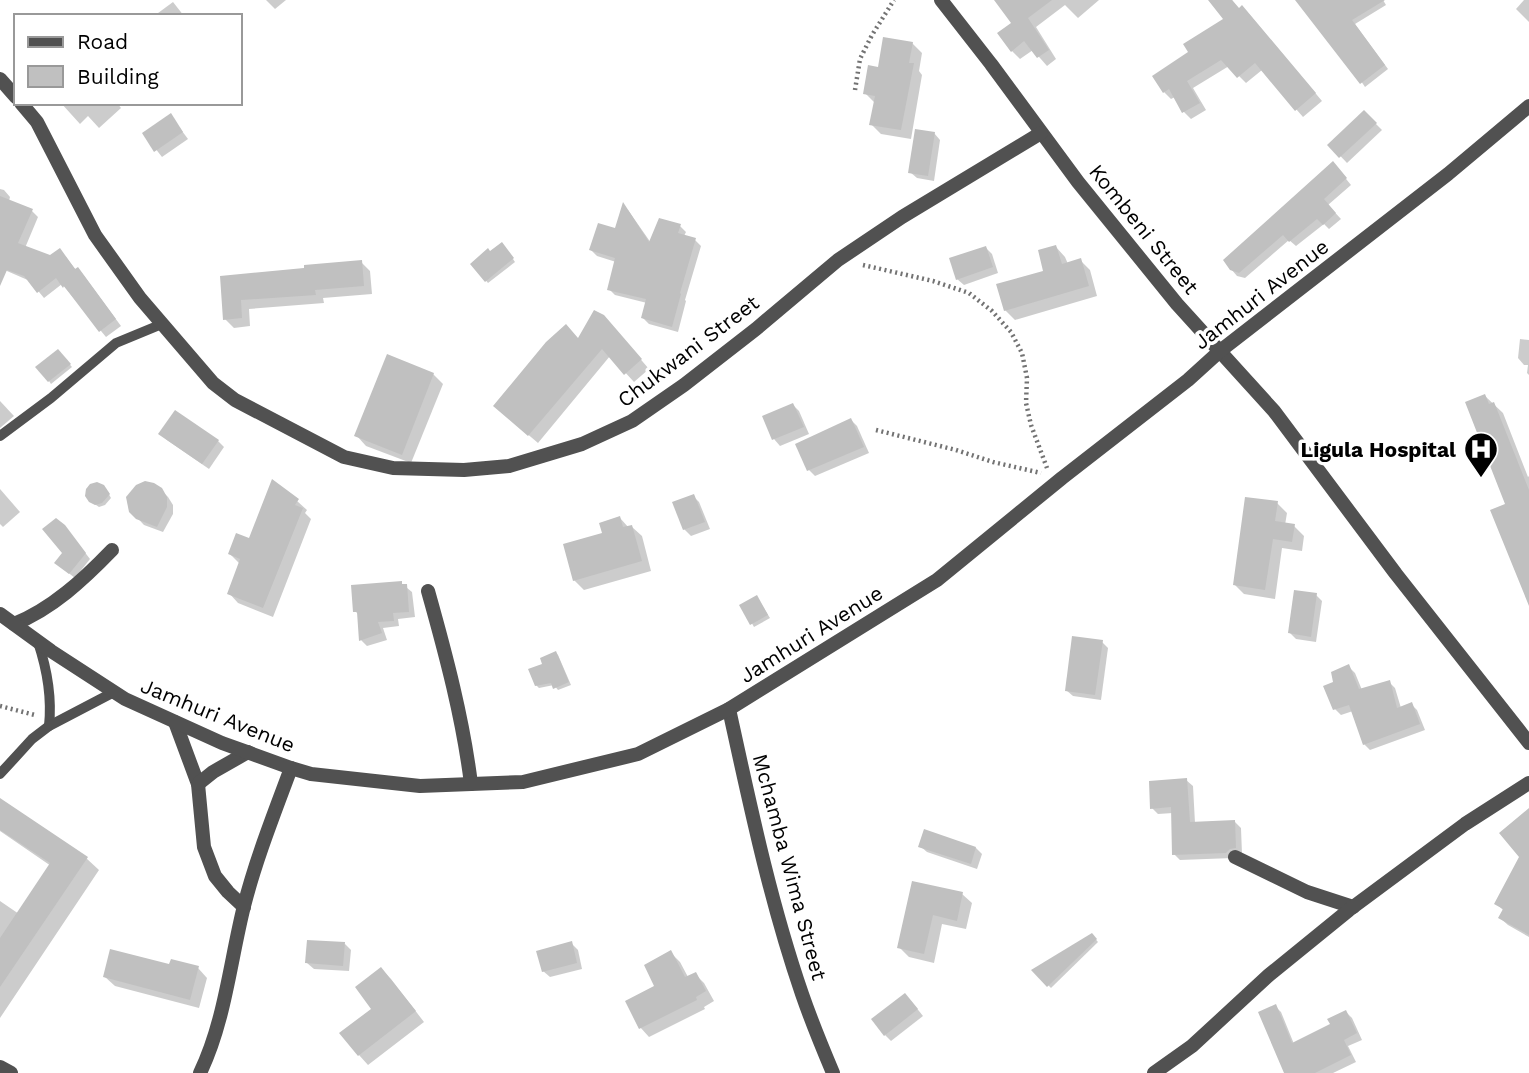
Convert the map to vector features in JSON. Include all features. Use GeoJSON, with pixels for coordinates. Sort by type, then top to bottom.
{"type":"FeatureCollection","features":[{"type":"Feature","properties":{"kind":"street","name":"Kombeni Street"},"geometry":{"type":"LineString","coordinates":[[941,0],[1078,182],[1177,304],[1274,411],[1404,585],[1529,743]]}},
{"type":"Feature","properties":{"kind":"street"},"geometry":{"type":"LineString","coordinates":[[0,79],[14,95]]}},
{"type":"Feature","properties":{"kind":"street","name":"Chukwani Street"},"geometry":{"type":"LineString","coordinates":[[23,105],[37,122],[95,235],[140,298],[213,383],[235,400],[345,457],[393,468],[464,470],[509,466],[582,444],[632,421],[756,329],[838,260],[902,217],[1041,133]]}},
{"type":"Feature","properties":{"kind":"street","name":"Jamhuri Avenue"},"geometry":{"type":"LineString","coordinates":[[0,614],[125,699],[222,743],[311,774],[420,786],[523,782],[638,754],[729,709],[937,580],[1188,380],[1220,351],[1448,174],[1529,106]]}},
{"type":"Feature","properties":{"kind":"street"},"geometry":{"type":"LineString","coordinates":[[13,624],[31,617],[85,578],[112,550]]}},
{"type":"Feature","properties":{"kind":"street"},"geometry":{"type":"LineString","coordinates":[[428,592],[457,703],[471,784]]}},
{"type":"Feature","properties":{"kind":"street","name":"Mchamba Wima Street"},"geometry":{"type":"LineString","coordinates":[[729,709],[778,918],[802,995],[833,1073]]}},
{"type":"Feature","properties":{"kind":"street"},"geometry":{"type":"LineString","coordinates":[[175,722],[198,784],[204,847],[215,876],[244,906]]}},
{"type":"Feature","properties":{"kind":"street"},"geometry":{"type":"LineString","coordinates":[[198,784],[248,752]]}},
{"type":"Feature","properties":{"kind":"street"},"geometry":{"type":"LineString","coordinates":[[200,1073],[222,1006],[244,906],[258,859],[291,768]]}},
{"type":"Feature","properties":{"kind":"street"},"geometry":{"type":"LineString","coordinates":[[1154,1073],[1192,1046],[1269,975],[1353,907],[1465,824],[1529,783]]}},
{"type":"Feature","properties":{"kind":"street"},"geometry":{"type":"LineString","coordinates":[[1235,857],[1307,892],[1353,907]]}},
{"type":"Feature","properties":{"kind":"street"},"geometry":{"type":"LineString","coordinates":[[0,1066],[11,1073]]}},
{"type":"Feature","properties":{"kind":"lane"},"geometry":{"type":"LineString","coordinates":[[0,436],[51,398],[116,342],[162,324]]}},
{"type":"Feature","properties":{"kind":"lane"},"geometry":{"type":"LineString","coordinates":[[38,642],[44,659],[50,722]]}},
{"type":"Feature","properties":{"kind":"lane"},"geometry":{"type":"LineString","coordinates":[[0,774],[50,722],[114,692]]}},
{"type":"Feature","properties":{"kind":"path"},"geometry":{"type":"LineString","coordinates":[[855,90],[860,59],[894,0]]}},
{"type":"Feature","properties":{"kind":"path"},"geometry":{"type":"LineString","coordinates":[[838,260],[933,281],[969,293],[992,311],[1011,332],[1023,353],[1027,378],[1026,404],[1050,475],[876,430]]}},
{"type":"Feature","properties":{"kind":"path"},"geometry":{"type":"LineString","coordinates":[[0,706],[50,722]]}},
{"type":"Feature","properties":{"kind":"building"},"geometry":{"type":"Polygon","coordinates":[[[994,0],[1052,0],[1028,18],[1049,50],[1037,58],[1024,41],[1011,52],[997,33],[1011,23],[994,0]]]}},
{"type":"Feature","properties":{"kind":"building"},"geometry":{"type":"Polygon","coordinates":[[[1208,0],[1232,0],[1239,8],[1242,5],[1316,93],[1295,111],[1255,63],[1237,78],[1221,60],[1187,81],[1200,103],[1182,113],[1169,89],[1163,93],[1152,76],[1188,52],[1183,44],[1223,19],[1208,0]]]}},
{"type":"Feature","properties":{"kind":"building"},"geometry":{"type":"Polygon","coordinates":[[[1295,0],[1385,0],[1352,20],[1385,65],[1360,84],[1295,0]]]}},
{"type":"Feature","properties":{"kind":"building"},"geometry":{"type":"Polygon","coordinates":[[[883,37],[913,42],[909,63],[914,63],[901,130],[869,125],[875,96],[863,94],[868,65],[878,67],[883,37]]]}},
{"type":"Feature","properties":{"kind":"building"},"geometry":{"type":"Polygon","coordinates":[[[1364,110],[1377,123],[1339,158],[1327,145],[1364,110]]]}},
{"type":"Feature","properties":{"kind":"building"},"geometry":{"type":"Polygon","coordinates":[[[171,113],[183,132],[154,152],[142,133],[171,113]]]}},
{"type":"Feature","properties":{"kind":"building"},"geometry":{"type":"Polygon","coordinates":[[[915,129],[935,132],[928,176],[908,173],[915,129]]]}},
{"type":"Feature","properties":{"kind":"building"},"geometry":{"type":"Polygon","coordinates":[[[1333,161],[1347,178],[1324,199],[1336,213],[1323,225],[1317,219],[1289,242],[1283,235],[1239,273],[1230,270],[1223,260],[1333,161]]]}},
{"type":"Feature","properties":{"kind":"building"},"geometry":{"type":"Polygon","coordinates":[[[0,196],[33,209],[18,243],[50,255],[60,248],[75,269],[78,267],[116,319],[99,332],[56,278],[37,293],[24,276],[7,270],[0,286],[0,196]]]}},
{"type":"Feature","properties":{"kind":"building"},"geometry":{"type":"Polygon","coordinates":[[[623,202],[649,242],[659,218],[681,224],[678,233],[696,238],[672,327],[641,318],[646,299],[607,290],[615,258],[589,250],[598,223],[615,228],[623,202]]]}},
{"type":"Feature","properties":{"kind":"building"},"geometry":{"type":"Polygon","coordinates":[[[502,242],[514,258],[485,282],[470,264],[488,248],[490,251],[502,242]]]}},
{"type":"Feature","properties":{"kind":"building"},"geometry":{"type":"Polygon","coordinates":[[[1056,245],[1062,264],[1081,258],[1089,286],[1004,311],[996,284],[1043,271],[1038,250],[1056,245]]]}},
{"type":"Feature","properties":{"kind":"building"},"geometry":{"type":"Polygon","coordinates":[[[986,246],[993,267],[956,280],[949,258],[986,246]]]}},
{"type":"Feature","properties":{"kind":"building"},"geometry":{"type":"Polygon","coordinates":[[[362,260],[364,286],[315,290],[316,295],[241,300],[242,318],[223,320],[220,276],[362,260]]]}},
{"type":"Feature","properties":{"kind":"building"},"geometry":{"type":"Polygon","coordinates":[[[594,310],[604,315],[642,359],[624,375],[602,349],[528,436],[493,406],[546,342],[566,324],[578,338],[594,310]]]}},
{"type":"Feature","properties":{"kind":"building"},"geometry":{"type":"Polygon","coordinates":[[[58,349],[71,364],[48,382],[35,367],[58,349]]]}},
{"type":"Feature","properties":{"kind":"building"},"geometry":{"type":"Polygon","coordinates":[[[387,354],[434,373],[402,455],[354,436],[387,354]]]}},
{"type":"Feature","properties":{"kind":"building"},"geometry":{"type":"Polygon","coordinates":[[[1485,394],[1489,404],[1494,402],[1529,490],[1529,606],[1490,510],[1505,504],[1465,402],[1485,394]]]}},
{"type":"Feature","properties":{"kind":"building"},"geometry":{"type":"Polygon","coordinates":[[[793,403],[804,427],[772,440],[762,416],[793,403]]]}},
{"type":"Feature","properties":{"kind":"building"},"geometry":{"type":"Polygon","coordinates":[[[175,410],[219,440],[202,464],[158,434],[175,410]]]}},
{"type":"Feature","properties":{"kind":"building"},"geometry":{"type":"Polygon","coordinates":[[[851,418],[864,447],[807,471],[795,444],[851,418]]]}},
{"type":"Feature","properties":{"kind":"building"},"geometry":{"type":"Polygon","coordinates":[[[272,479],[299,499],[295,505],[303,508],[263,608],[227,594],[240,559],[228,554],[236,533],[249,538],[272,479]]]}},
{"type":"Feature","properties":{"kind":"building"},"geometry":{"type":"Polygon","coordinates":[[[145,481],[162,488],[167,497],[167,507],[157,527],[136,519],[129,512],[126,497],[136,485],[145,481]]]}},
{"type":"Feature","properties":{"kind":"building"},"geometry":{"type":"Polygon","coordinates":[[[97,482],[104,485],[110,494],[102,503],[95,505],[85,496],[90,484],[97,482]]]}},
{"type":"Feature","properties":{"kind":"building"},"geometry":{"type":"Polygon","coordinates":[[[694,494],[705,522],[683,530],[672,502],[694,494]]]}},
{"type":"Feature","properties":{"kind":"building"},"geometry":{"type":"Polygon","coordinates":[[[1245,497],[1278,501],[1275,521],[1295,524],[1292,542],[1273,539],[1265,590],[1233,585],[1245,497]]]}},
{"type":"Feature","properties":{"kind":"building"},"geometry":{"type":"Polygon","coordinates":[[[620,516],[623,527],[632,525],[642,561],[573,581],[563,544],[602,533],[599,523],[620,516]]]}},
{"type":"Feature","properties":{"kind":"building"},"geometry":{"type":"Polygon","coordinates":[[[56,518],[65,525],[86,553],[69,574],[54,563],[62,553],[42,529],[56,518]]]}},
{"type":"Feature","properties":{"kind":"building"},"geometry":{"type":"Polygon","coordinates":[[[402,581],[402,584],[407,584],[409,612],[393,613],[394,621],[378,622],[382,633],[359,641],[357,612],[353,612],[351,585],[402,581]]]}},
{"type":"Feature","properties":{"kind":"building"},"geometry":{"type":"Polygon","coordinates":[[[1294,590],[1317,593],[1311,637],[1288,633],[1294,590]]]}},
{"type":"Feature","properties":{"kind":"building"},"geometry":{"type":"Polygon","coordinates":[[[757,595],[768,615],[750,625],[739,605],[757,595]]]}},
{"type":"Feature","properties":{"kind":"building"},"geometry":{"type":"Polygon","coordinates":[[[1072,636],[1103,640],[1095,695],[1065,691],[1072,636]]]}},
{"type":"Feature","properties":{"kind":"building"},"geometry":{"type":"Polygon","coordinates":[[[556,651],[569,682],[553,689],[551,683],[535,686],[528,669],[542,664],[540,658],[556,651]]]}},
{"type":"Feature","properties":{"kind":"building"},"geometry":{"type":"Polygon","coordinates":[[[1349,664],[1359,689],[1390,680],[1397,708],[1412,702],[1420,724],[1363,745],[1349,705],[1333,710],[1323,686],[1333,682],[1331,672],[1349,664]]]}},
{"type":"Feature","properties":{"kind":"building"},"geometry":{"type":"Polygon","coordinates":[[[1187,778],[1190,822],[1235,820],[1236,848],[1226,853],[1172,855],[1171,807],[1150,809],[1149,781],[1187,778]]]}},
{"type":"Feature","properties":{"kind":"building"},"geometry":{"type":"Polygon","coordinates":[[[0,798],[88,857],[0,987],[0,938],[50,863],[0,830],[0,798]]]}},
{"type":"Feature","properties":{"kind":"building"},"geometry":{"type":"Polygon","coordinates":[[[1529,808],[1529,935],[1498,918],[1503,909],[1494,904],[1519,857],[1499,833],[1529,808]]]}},
{"type":"Feature","properties":{"kind":"building"},"geometry":{"type":"Polygon","coordinates":[[[924,829],[976,847],[971,864],[918,847],[924,829]]]}},
{"type":"Feature","properties":{"kind":"building"},"geometry":{"type":"Polygon","coordinates":[[[912,881],[963,892],[957,921],[933,915],[924,954],[897,948],[912,881]]]}},
{"type":"Feature","properties":{"kind":"building"},"geometry":{"type":"Polygon","coordinates":[[[1092,933],[1097,939],[1047,987],[1031,970],[1092,933]]]}},
{"type":"Feature","properties":{"kind":"building"},"geometry":{"type":"Polygon","coordinates":[[[307,940],[345,942],[343,966],[305,963],[307,940]]]}},
{"type":"Feature","properties":{"kind":"building"},"geometry":{"type":"Polygon","coordinates":[[[572,941],[577,963],[542,972],[536,951],[572,941]]]}},
{"type":"Feature","properties":{"kind":"building"},"geometry":{"type":"Polygon","coordinates":[[[110,949],[169,964],[171,959],[199,966],[190,1000],[103,977],[110,949]]]}},
{"type":"Feature","properties":{"kind":"building"},"geometry":{"type":"Polygon","coordinates":[[[671,950],[685,977],[696,972],[706,991],[696,997],[697,1000],[639,1029],[625,1001],[654,986],[644,965],[671,950]]]}},
{"type":"Feature","properties":{"kind":"building"},"geometry":{"type":"Polygon","coordinates":[[[381,967],[416,1011],[358,1056],[339,1033],[371,1009],[355,987],[381,967]]]}},
{"type":"Feature","properties":{"kind":"building"},"geometry":{"type":"Polygon","coordinates":[[[905,993],[918,1009],[884,1036],[871,1019],[905,993]]]}},
{"type":"Feature","properties":{"kind":"building"},"geometry":{"type":"Polygon","coordinates":[[[1276,1004],[1292,1043],[1330,1024],[1327,1019],[1346,1010],[1357,1033],[1344,1040],[1351,1055],[1315,1073],[1284,1073],[1258,1012],[1276,1004]]]}},
{"type":"Feature","properties":{"kind":"place","name":"Ligula Hospital"},"geometry":{"type":"Point","coordinates":[1481,479]}}]}
